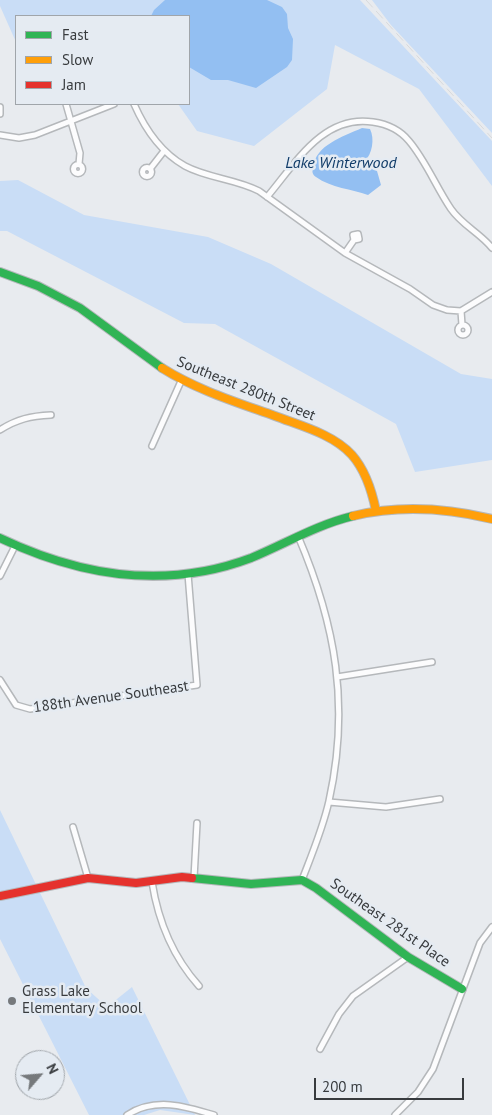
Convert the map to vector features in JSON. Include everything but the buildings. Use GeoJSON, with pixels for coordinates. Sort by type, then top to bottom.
{"type":"FeatureCollection","features":[{"type":"Feature","properties":{"kind":"street"},"geometry":{"type":"LineString","coordinates":[[66,105],[80,152],[79,164]]}},
{"type":"Feature","properties":{"kind":"street"},"geometry":{"type":"LineString","coordinates":[[0,136],[27,137],[111,105]]}},
{"type":"Feature","properties":{"kind":"street"},"geometry":{"type":"LineString","coordinates":[[134,105],[147,131],[164,151],[186,167],[246,185],[268,197],[344,253],[410,289],[433,305],[446,310],[461,311],[492,292]]}},
{"type":"Feature","properties":{"kind":"street"},"geometry":{"type":"LineString","coordinates":[[0,107],[0,114]]}},
{"type":"Feature","properties":{"kind":"street"},"geometry":{"type":"LineString","coordinates":[[268,197],[313,143],[328,130],[357,121],[388,125],[402,133],[415,148],[458,218],[492,248]]}},
{"type":"Feature","properties":{"kind":"street"},"geometry":{"type":"LineString","coordinates":[[150,169],[164,151]]}},
{"type":"Feature","properties":{"kind":"street"},"geometry":{"type":"LineString","coordinates":[[344,253],[354,240]]}},
{"type":"Feature","properties":{"kind":"street","name":"Southeast 280th Street"},"geometry":{"type":"LineString","coordinates":[[0,272],[70,303],[102,322],[154,364],[182,379],[306,427],[338,443],[354,457],[363,470],[373,493],[376,511]]}},
{"type":"Feature","properties":{"kind":"street"},"geometry":{"type":"LineString","coordinates":[[461,311],[462,325]]}},
{"type":"Feature","properties":{"kind":"street"},"geometry":{"type":"LineString","coordinates":[[152,446],[182,379]]}},
{"type":"Feature","properties":{"kind":"street"},"geometry":{"type":"LineString","coordinates":[[0,430],[21,419],[51,415]]}},
{"type":"Feature","properties":{"kind":"street"},"geometry":{"type":"LineString","coordinates":[[0,538],[44,559],[91,571],[128,576],[188,574],[241,561],[337,521],[376,511],[412,509],[448,511],[492,519]]}},
{"type":"Feature","properties":{"kind":"street"},"geometry":{"type":"LineString","coordinates":[[0,896],[32,891],[88,878],[136,883],[182,877],[251,884],[302,880],[329,802],[338,755],[337,678],[328,618],[298,536]]}},
{"type":"Feature","properties":{"kind":"street"},"geometry":{"type":"LineString","coordinates":[[0,576],[15,546]]}},
{"type":"Feature","properties":{"kind":"street","name":"188th Avenue Southeast"},"geometry":{"type":"LineString","coordinates":[[0,680],[11,700],[25,709],[197,685],[188,574]]}},
{"type":"Feature","properties":{"kind":"street"},"geometry":{"type":"LineString","coordinates":[[337,678],[432,662]]}},
{"type":"Feature","properties":{"kind":"street"},"geometry":{"type":"LineString","coordinates":[[329,802],[386,807],[440,799]]}},
{"type":"Feature","properties":{"kind":"street"},"geometry":{"type":"LineString","coordinates":[[194,878],[197,823]]}},
{"type":"Feature","properties":{"kind":"street"},"geometry":{"type":"LineString","coordinates":[[73,827],[88,878]]}},
{"type":"Feature","properties":{"kind":"street","name":"Southeast 281st Place"},"geometry":{"type":"LineString","coordinates":[[302,880],[316,888],[408,957],[462,989]]}},
{"type":"Feature","properties":{"kind":"street"},"geometry":{"type":"LineString","coordinates":[[152,882],[156,907],[169,940],[182,965],[199,986]]}},
{"type":"Feature","properties":{"kind":"street"},"geometry":{"type":"LineString","coordinates":[[395,1115],[418,1092],[434,1069],[480,943],[492,927]]}},
{"type":"Feature","properties":{"kind":"street"},"geometry":{"type":"LineString","coordinates":[[320,1049],[340,1014],[353,996],[408,957]]}},
{"type":"Feature","properties":{"kind":"street"},"geometry":{"type":"LineString","coordinates":[[127,1115],[145,1107],[163,1104],[185,1106],[214,1115]]}},
{"type":"Feature","properties":{"kind":"shaded area"},"geometry":{"type":"Polygon","coordinates":[[[0,0],[360,0],[492,141],[492,186],[419,89],[335,45],[327,89],[254,146],[197,131],[179,105],[190,105],[190,15],[15,15],[15,40],[0,6],[0,0]]]}},
{"type":"Feature","properties":{"kind":"shaded area"},"geometry":{"type":"Polygon","coordinates":[[[372,0],[492,0],[492,133],[391,25],[372,0]]]}},
{"type":"Feature","properties":{"kind":"shaded area"},"geometry":{"type":"Polygon","coordinates":[[[18,180],[84,215],[208,237],[271,264],[461,374],[492,379],[492,460],[415,472],[396,424],[215,324],[184,323],[7,231],[0,231],[0,181],[18,180]]]}},
{"type":"Feature","properties":{"kind":"shaded area"},"geometry":{"type":"Polygon","coordinates":[[[0,810],[86,988],[107,1007],[132,987],[195,1115],[160,1110],[144,1115],[89,1115],[65,1068],[65,1050],[56,1050],[0,939],[0,810]]]}},
{"type":"Feature","properties":{"kind":"water"},"geometry":{"type":"Polygon","coordinates":[[[165,0],[267,0],[282,7],[287,14],[288,28],[293,39],[292,60],[287,67],[256,88],[228,80],[211,80],[190,68],[190,15],[152,15],[165,0]]]}},
{"type":"Feature","properties":{"kind":"water","name":"Lake Winterwood"},"geometry":{"type":"Polygon","coordinates":[[[362,128],[370,129],[372,133],[371,150],[365,161],[368,166],[377,171],[381,185],[368,195],[328,184],[315,176],[312,170],[315,159],[325,147],[338,138],[362,128]]]}},
{"type":"Feature","properties":{"kind":"railway"},"geometry":{"type":"LineString","coordinates":[[366,0],[492,138]]}},
{"type":"Feature","properties":{"kind":"traffic: fast"},"geometry":{"type":"LineString","coordinates":[[0,272],[38,286],[80,308],[162,368]]}},
{"type":"Feature","properties":{"kind":"traffic: fast"},"geometry":{"type":"LineString","coordinates":[[0,538],[61,562],[124,574],[155,576],[187,574],[219,568],[251,558],[313,530],[353,516]]}},
{"type":"Feature","properties":{"kind":"traffic: fast"},"geometry":{"type":"LineString","coordinates":[[192,878],[251,884],[302,880],[316,888],[408,957],[462,989]]}},
{"type":"Feature","properties":{"kind":"traffic: slow"},"geometry":{"type":"LineString","coordinates":[[162,368],[203,389],[306,427],[336,441],[352,455],[365,474],[376,511]]}},
{"type":"Feature","properties":{"kind":"traffic: slow"},"geometry":{"type":"LineString","coordinates":[[353,516],[388,510],[422,509],[457,512],[492,519]]}},
{"type":"Feature","properties":{"kind":"traffic: jam"},"geometry":{"type":"LineString","coordinates":[[0,896],[88,878],[136,883],[182,877],[192,878]]}},
{"type":"Feature","properties":{"kind":"place","name":"Grass Lake Elementary School"},"geometry":{"type":"Point","coordinates":[12,1001]}}]}
